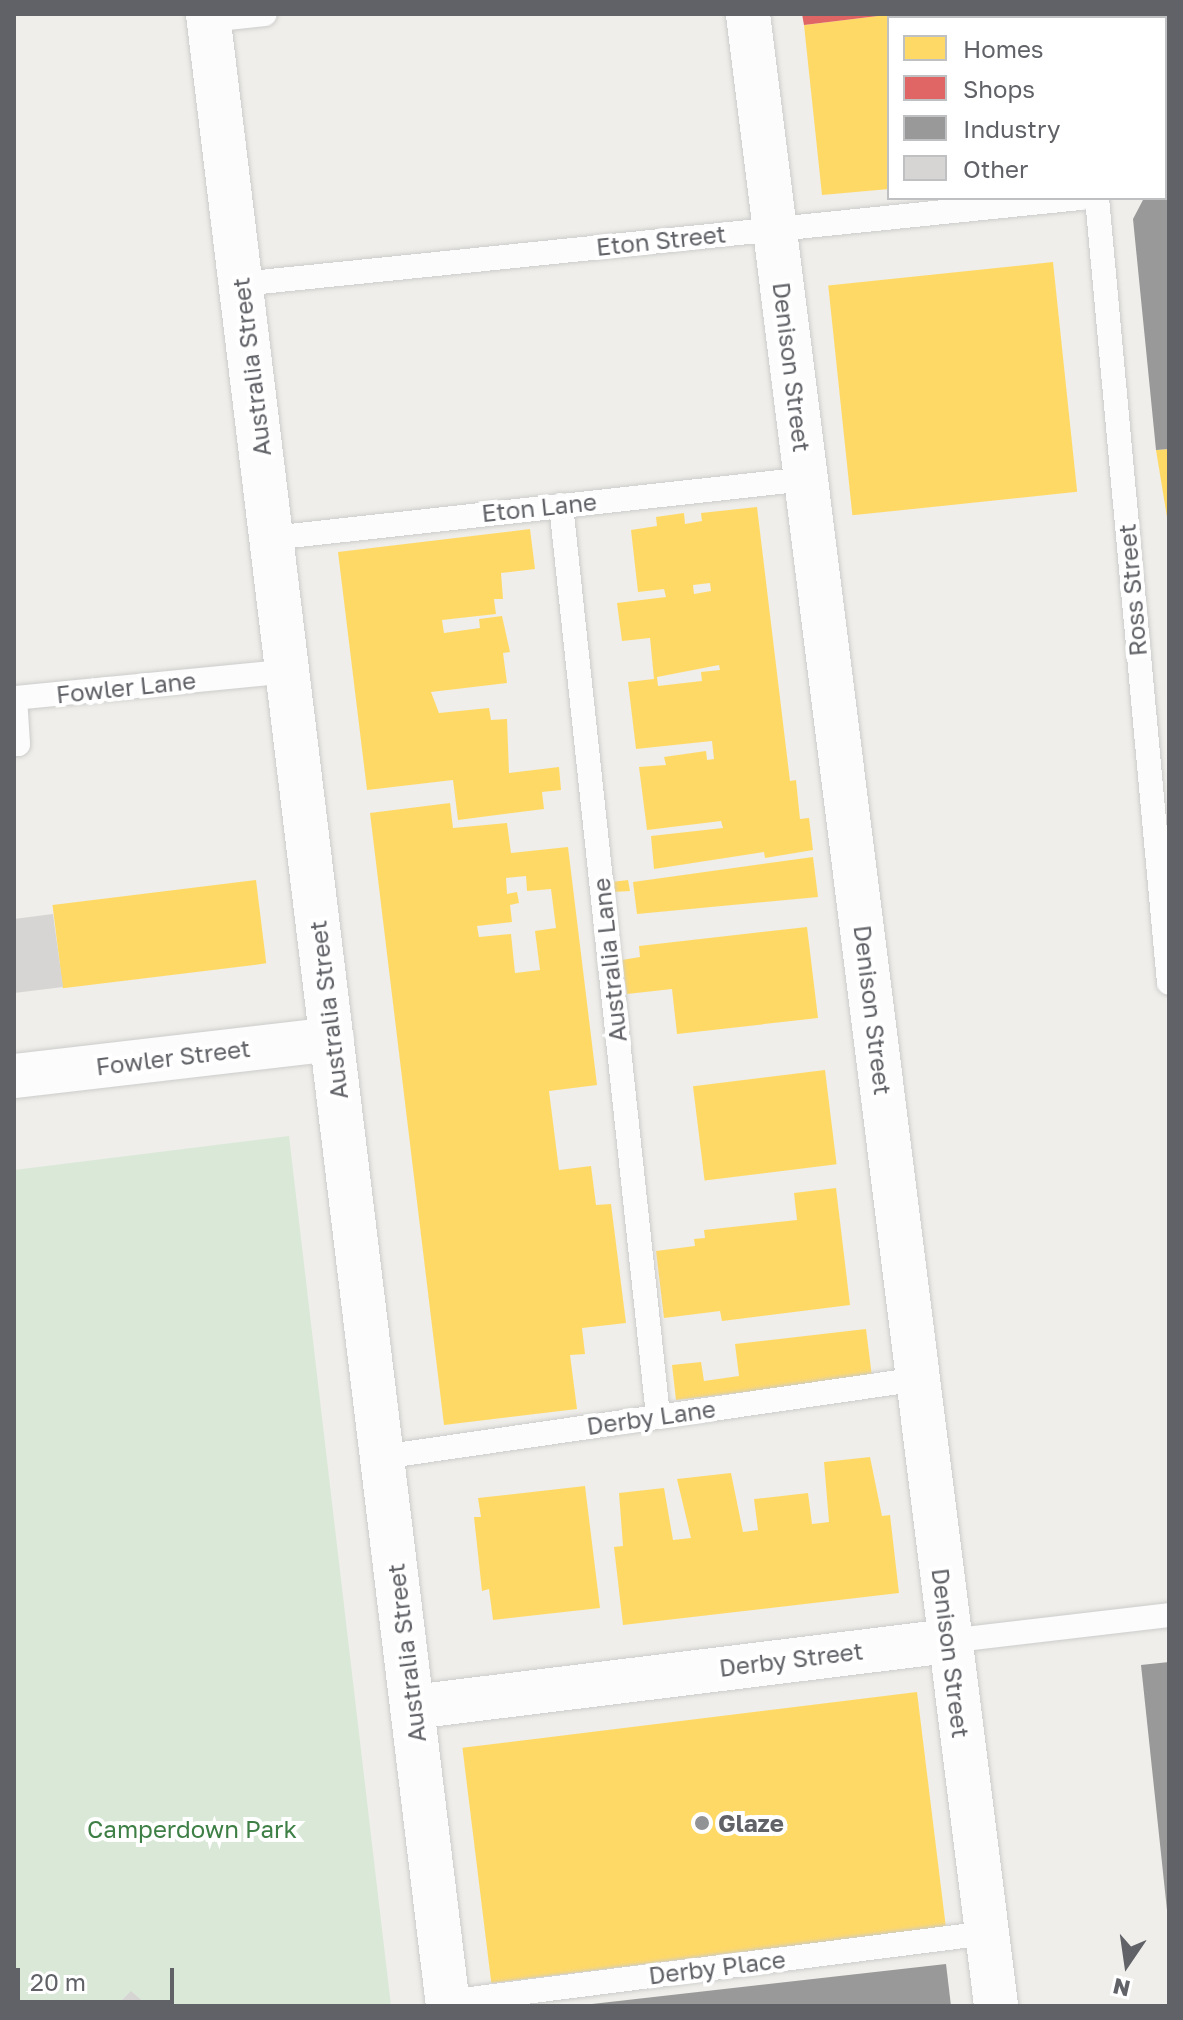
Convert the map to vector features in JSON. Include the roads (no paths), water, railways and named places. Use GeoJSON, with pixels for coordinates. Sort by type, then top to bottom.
{"type":"FeatureCollection","features":[{"type":"Feature","properties":{"kind":"street","name":"Denison Street"},"geometry":{"type":"LineString","coordinates":[[748,14],[919,1379],[948,1641],[996,2006]]}},
{"type":"Feature","properties":{"kind":"street","name":"Australia Street"},"geometry":{"type":"LineString","coordinates":[[209,17],[448,2004]]}},
{"type":"Feature","properties":{"kind":"street","name":"Fowler Street"},"geometry":{"type":"LineString","coordinates":[[14,1076],[332,1039]]}},
{"type":"Feature","properties":{"kind":"street","name":"Derby Street"},"geometry":{"type":"LineString","coordinates":[[413,1707],[948,1641]]}},
{"type":"Feature","properties":{"kind":"lane"},"geometry":{"type":"LineString","coordinates":[[209,17],[265,14]]}},
{"type":"Feature","properties":{"kind":"lane","name":"Eton Street"},"geometry":{"type":"LineString","coordinates":[[241,284],[1061,200]]}},
{"type":"Feature","properties":{"kind":"lane","name":"Ross Street"},"geometry":{"type":"LineString","coordinates":[[1097,200],[1169,983]]}},
{"type":"Feature","properties":{"kind":"lane","name":"Eton Lane"},"geometry":{"type":"LineString","coordinates":[[272,538],[806,479]]}},
{"type":"Feature","properties":{"kind":"lane","name":"Australia Lane"},"geometry":{"type":"LineString","coordinates":[[561,505],[658,1415]]}},
{"type":"Feature","properties":{"kind":"lane","name":"Fowler Lane"},"geometry":{"type":"LineString","coordinates":[[14,744],[14,695],[288,671]]}},
{"type":"Feature","properties":{"kind":"lane","name":"Derby Lane"},"geometry":{"type":"LineString","coordinates":[[382,1457],[919,1379]]}},
{"type":"Feature","properties":{"kind":"lane","name":"Derby Street"},"geometry":{"type":"LineString","coordinates":[[948,1641],[1169,1615]]}},
{"type":"Feature","properties":{"kind":"lane","name":"Derby Place"},"geometry":{"type":"LineString","coordinates":[[448,2004],[987,1933]]}},
{"type":"Feature","properties":{"kind":"place","name":"Glaze"},"geometry":{"type":"Point","coordinates":[702,1823]}},
{"type":"Feature","properties":{"kind":"park label","name":"Camperdown Park"},"geometry":{"type":"Point","coordinates":[192,1829]}}]}
